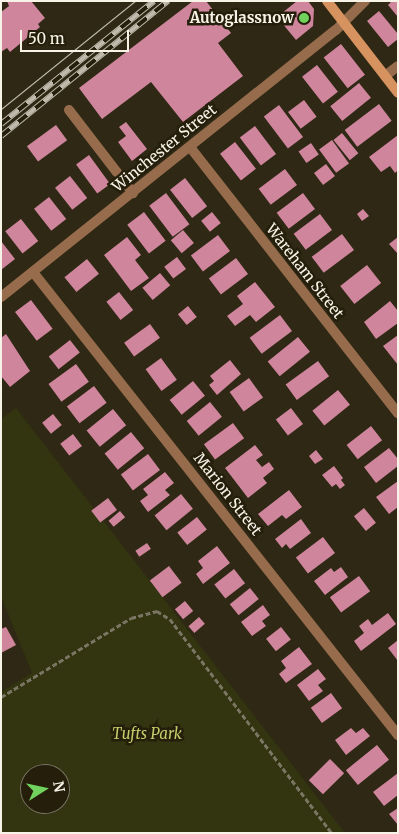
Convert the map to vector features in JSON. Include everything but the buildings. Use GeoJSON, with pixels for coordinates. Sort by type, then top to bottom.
{"type":"FeatureCollection","features":[{"type":"Feature","properties":{"kind":"main road"},"geometry":{"type":"LineString","coordinates":[[327,1],[398,93]]}},
{"type":"Feature","properties":{"kind":"street","name":"Winchester Street"},"geometry":{"type":"LineString","coordinates":[[1,297],[344,22],[365,1]]}},
{"type":"Feature","properties":{"kind":"street"},"geometry":{"type":"LineString","coordinates":[[385,76],[398,66]]}},
{"type":"Feature","properties":{"kind":"street"},"geometry":{"type":"LineString","coordinates":[[69,110],[132,192]]}},
{"type":"Feature","properties":{"kind":"street","name":"Wareham Street"},"geometry":{"type":"LineString","coordinates":[[190,147],[398,413]]}},
{"type":"Feature","properties":{"kind":"street","name":"Marion Street"},"geometry":{"type":"LineString","coordinates":[[33,272],[398,735]]}},
{"type":"Feature","properties":{"kind":"path"},"geometry":{"type":"LineString","coordinates":[[1,697],[131,618],[157,611],[170,619],[332,833]]}},
{"type":"Feature","properties":{"kind":"green space","name":"Tufts Park"},"geometry":{"type":"Polygon","coordinates":[[[16,408],[345,833],[1,833],[1,692],[32,673],[1,596],[1,419],[16,408]]]}},
{"type":"Feature","properties":{"kind":"tram line"},"geometry":{"type":"LineString","coordinates":[[1,109],[135,1]]}},
{"type":"Feature","properties":{"kind":"railway"},"geometry":{"type":"LineString","coordinates":[[1,124],[154,1]]}},
{"type":"Feature","properties":{"kind":"railway"},"geometry":{"type":"LineString","coordinates":[[1,136],[168,1]]}},
{"type":"Feature","properties":{"kind":"place","name":"Autoglassnow"},"geometry":{"type":"Point","coordinates":[304,18]}}]}
